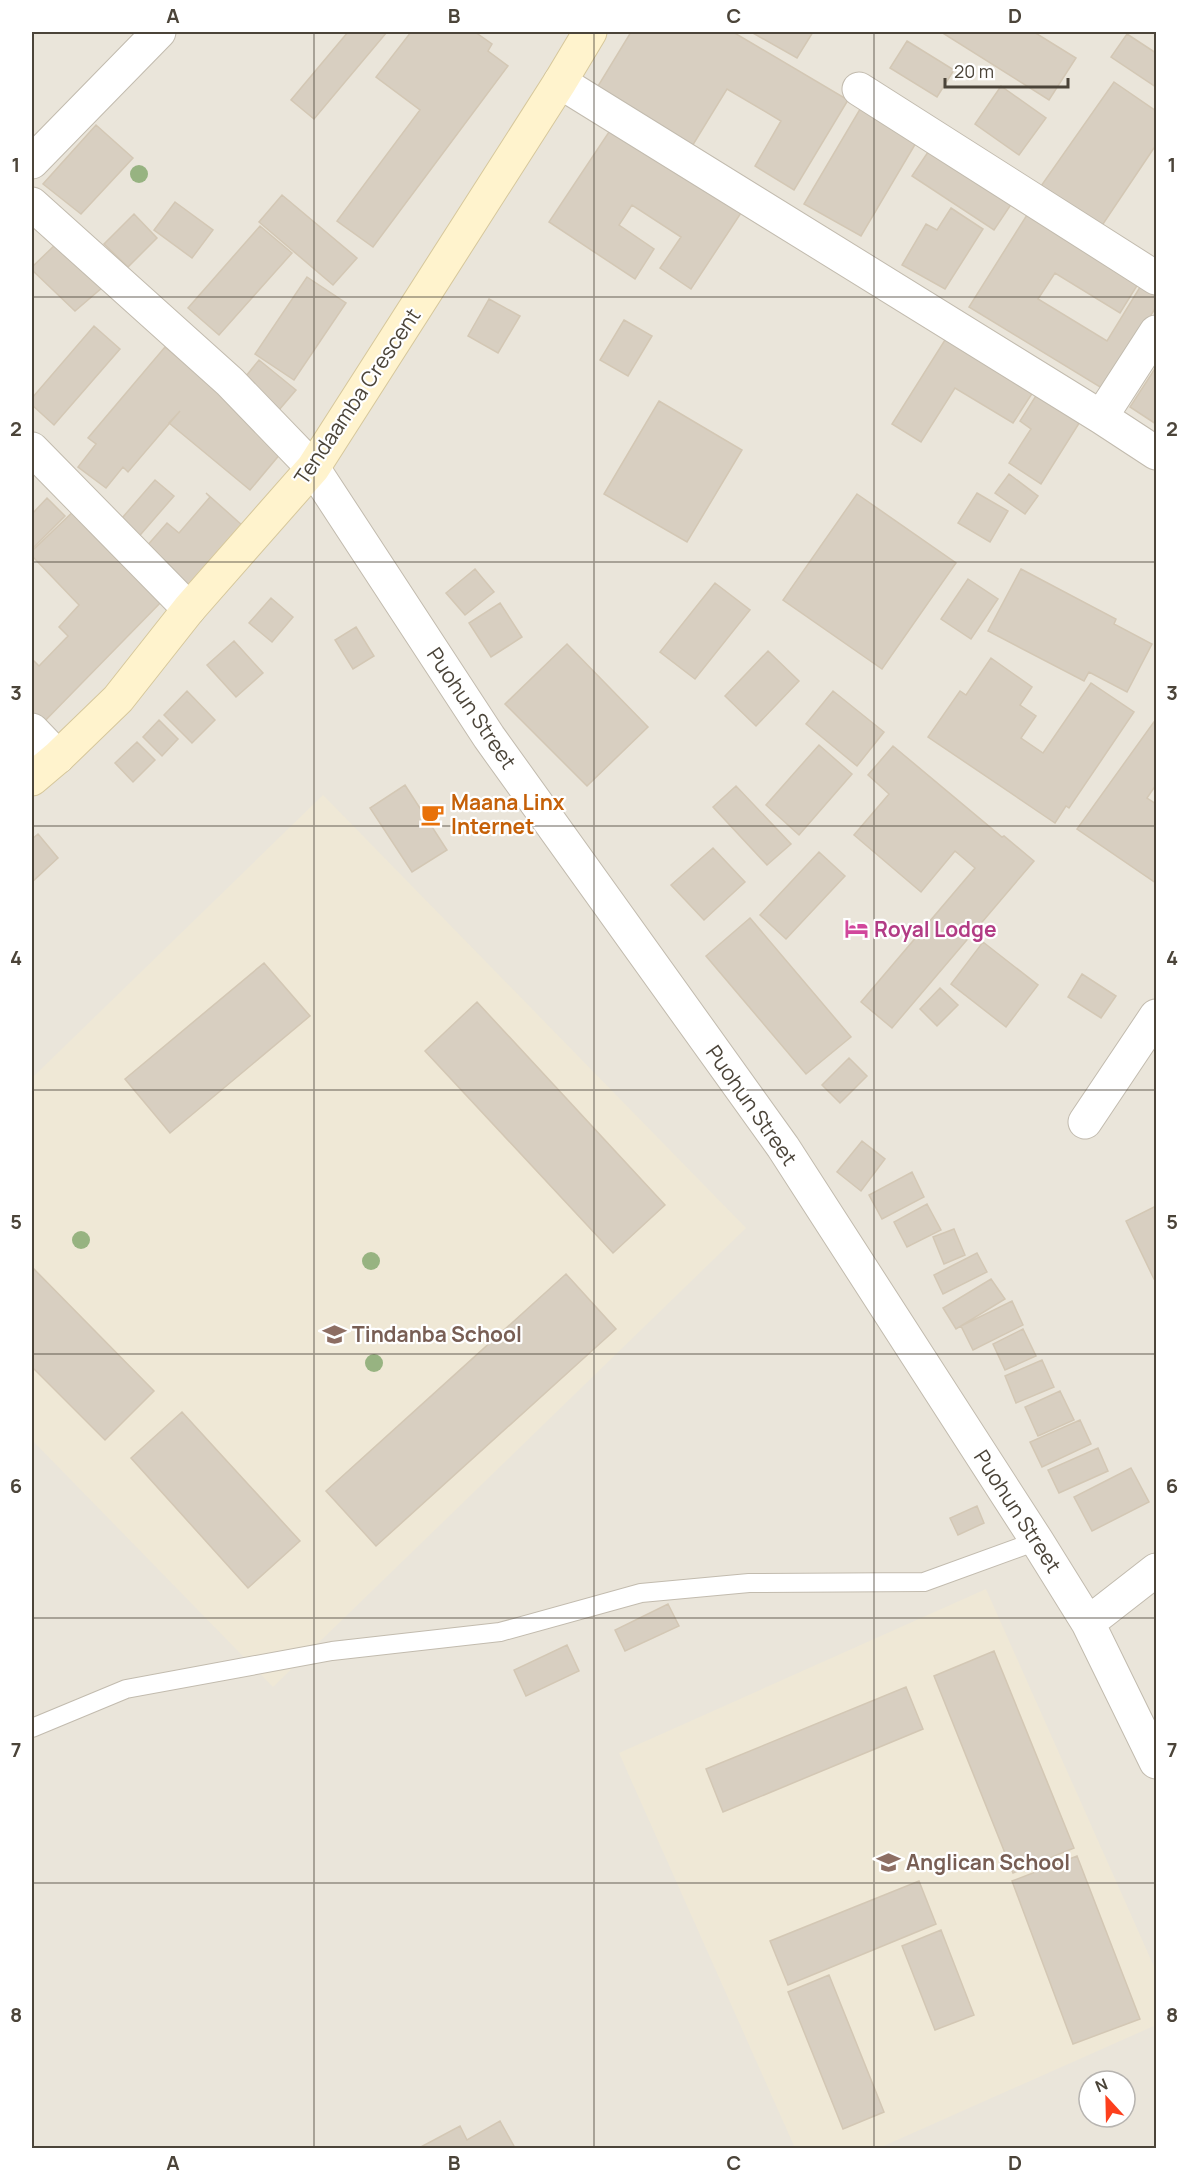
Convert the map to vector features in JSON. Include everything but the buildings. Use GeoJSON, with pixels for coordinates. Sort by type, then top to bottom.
{"type":"FeatureCollection","features":[{"type":"Feature","properties":{"kind":"street"},"geometry":{"type":"LineString","coordinates":[[32,162],[159,32]]}},
{"type":"Feature","properties":{"kind":"street","name":"Tendaamba Crescent"},"geometry":{"type":"LineString","coordinates":[[32,779],[118,699],[189,609],[313,468],[590,32]]}},
{"type":"Feature","properties":{"kind":"street"},"geometry":{"type":"LineString","coordinates":[[560,82],[1156,453]]}},
{"type":"Feature","properties":{"kind":"street"},"geometry":{"type":"LineString","coordinates":[[859,89],[1156,278]]}},
{"type":"Feature","properties":{"kind":"street","name":"Puohun Street"},"geometry":{"type":"LineString","coordinates":[[32,204],[230,382],[313,468],[489,737],[783,1147],[1088,1623],[1156,1762]]}},
{"type":"Feature","properties":{"kind":"street"},"geometry":{"type":"LineString","coordinates":[[1101,417],[1156,332]]}},
{"type":"Feature","properties":{"kind":"street"},"geometry":{"type":"LineString","coordinates":[[32,449],[189,609]]}},
{"type":"Feature","properties":{"kind":"street"},"geometry":{"type":"LineString","coordinates":[[32,730],[58,757]]}},
{"type":"Feature","properties":{"kind":"street"},"geometry":{"type":"LineString","coordinates":[[1085,1122],[1156,1016]]}},
{"type":"Feature","properties":{"kind":"street"},"geometry":{"type":"LineString","coordinates":[[1088,1623],[1156,1570]]}},
{"type":"Feature","properties":{"kind":"lane"},"geometry":{"type":"LineString","coordinates":[[32,1728],[126,1689],[332,1651],[500,1632],[641,1593],[749,1583],[924,1582],[1037,1541]]}},
{"type":"Feature","properties":{"kind":"shaded area"},"geometry":{"type":"Polygon","coordinates":[[[32,32],[1156,32],[1156,2148],[32,2148],[32,32]]]}},
{"type":"Feature","properties":{"kind":"shaded area","name":"Tindanba School"},"geometry":{"type":"Polygon","coordinates":[[[323,795],[746,1228],[273,1687],[32,1440],[32,1078],[323,795]]]}},
{"type":"Feature","properties":{"kind":"shaded area","name":"Anglican School"},"geometry":{"type":"Polygon","coordinates":[[[986,1589],[1156,1971],[1156,2025],[879,2148],[795,2148],[619,1753],[986,1589]]]}},
{"type":"Feature","properties":{"kind":"place","name":"Maana Linx Internet"},"geometry":{"type":"Point","coordinates":[433,814]}},
{"type":"Feature","properties":{"kind":"place","name":"Royal Lodge"},"geometry":{"type":"Point","coordinates":[856,929]}},
{"type":"Feature","properties":{"kind":"place","name":"Tindanba School"},"geometry":{"type":"Point","coordinates":[334,1334]}},
{"type":"Feature","properties":{"kind":"place","name":"Anglican School"},"geometry":{"type":"Point","coordinates":[888,1862]}}]}
